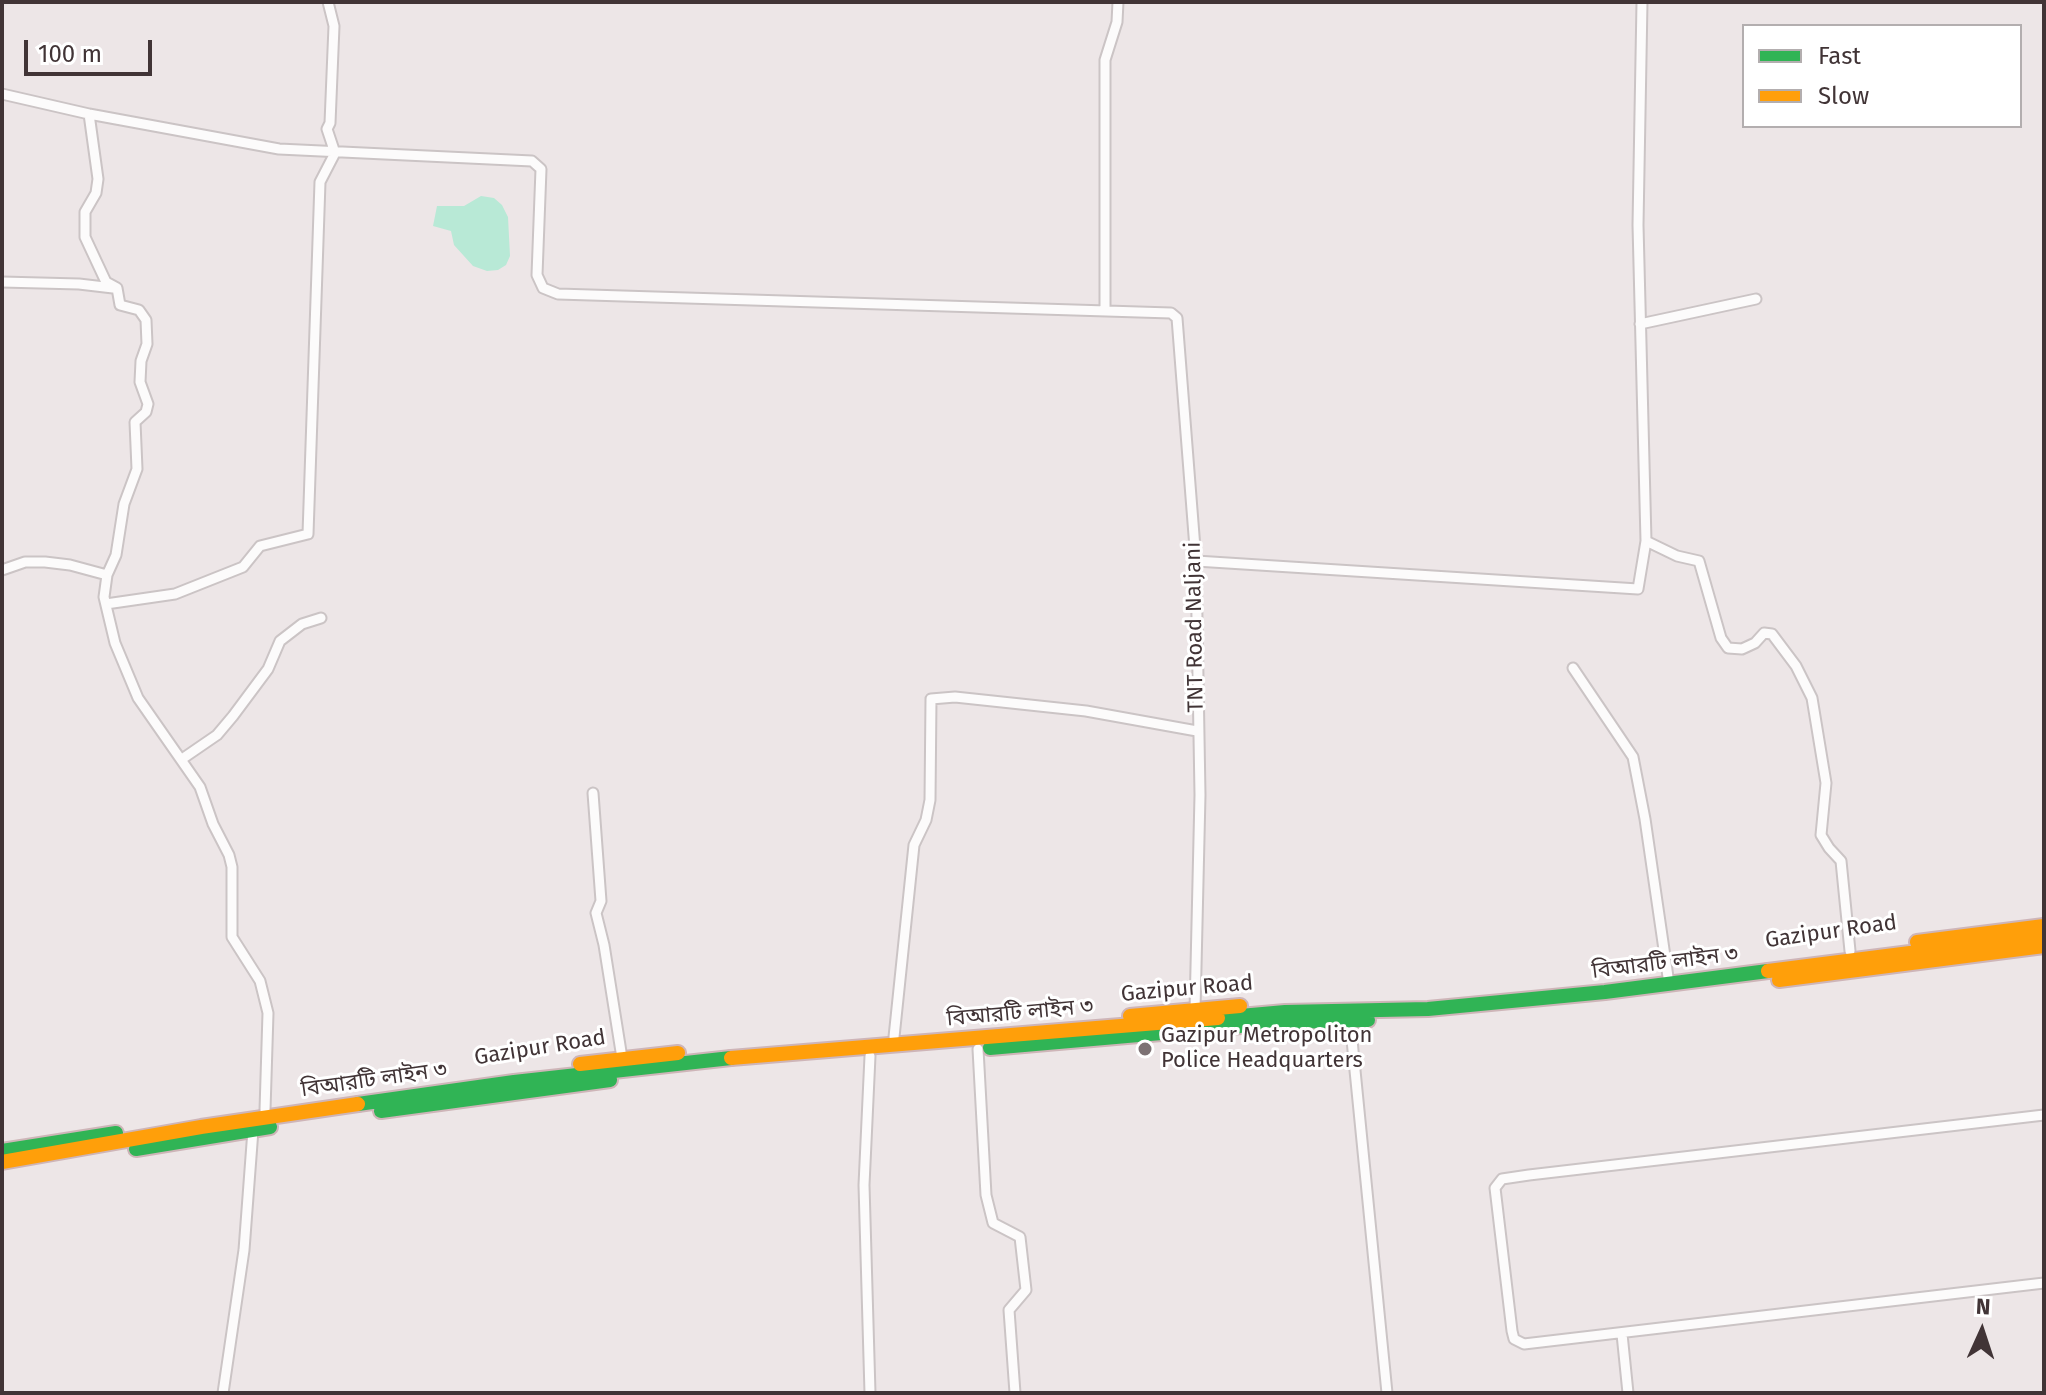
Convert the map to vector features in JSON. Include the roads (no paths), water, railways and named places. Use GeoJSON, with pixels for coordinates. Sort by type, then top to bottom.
{"type":"FeatureCollection","features":[{"type":"Feature","properties":{"kind":"main road","name":"Gazipur Road"},"geometry":{"type":"LineString","coordinates":[[2,1151],[622,1058],[1285,1003],[1427,999],[1668,977],[2044,926]]}},
{"type":"Feature","properties":{"kind":"main road","name":"বিআরটি লাইন ৩"},"geometry":{"type":"LineString","coordinates":[[2,1162],[201,1127],[638,1067],[750,1055],[969,1040],[1285,1012],[1428,1009],[1590,994],[2044,936]]}},
{"type":"Feature","properties":{"kind":"main road","name":"Gazipur Road"},"geometry":{"type":"LineString","coordinates":[[2,1169],[653,1074],[1287,1022],[1428,1018],[1607,1001],[2044,946]]}},
{"type":"Feature","properties":{"kind":"street"},"geometry":{"type":"LineString","coordinates":[[106,604],[175,594],[243,567],[260,546],[308,534],[320,182],[335,153],[327,129],[330,123],[334,26],[328,2]]}},
{"type":"Feature","properties":{"kind":"street"},"geometry":{"type":"LineString","coordinates":[[2,94],[89,114],[279,149],[532,161],[541,169],[537,275],[543,288],[558,294],[1105,311],[1105,60],[1117,22],[1118,2]]}},
{"type":"Feature","properties":{"kind":"street"},"geometry":{"type":"LineString","coordinates":[[1196,561],[1638,589],[1646,541],[1638,225],[1642,2]]}},
{"type":"Feature","properties":{"kind":"street"},"geometry":{"type":"LineString","coordinates":[[89,114],[98,179],[96,193],[85,212],[85,237],[106,282],[117,288]]}},
{"type":"Feature","properties":{"kind":"street"},"geometry":{"type":"LineString","coordinates":[[2,282],[117,288]]}},
{"type":"Feature","properties":{"kind":"street"},"geometry":{"type":"LineString","coordinates":[[117,288],[120,305],[139,310],[146,320],[147,344],[141,361],[140,382],[148,404],[146,412],[135,422],[137,469],[124,504],[116,555],[107,575],[106,604],[115,643],[138,698],[200,787],[213,824],[229,855],[232,867],[232,937],[260,981],[268,1013],[265,1110]]}},
{"type":"Feature","properties":{"kind":"street"},"geometry":{"type":"LineString","coordinates":[[1640,324],[1756,299]]}},
{"type":"Feature","properties":{"kind":"street","name":"TNT Road Naljani"},"geometry":{"type":"LineString","coordinates":[[1105,311],[1171,313],[1177,318],[1196,561],[1200,795],[1195,1010]]}},
{"type":"Feature","properties":{"kind":"street"},"geometry":{"type":"LineString","coordinates":[[1646,541],[1677,556],[1699,561],[1721,638],[1728,648],[1742,649],[1755,643],[1764,633],[1772,634],[1796,666],[1812,698],[1826,783],[1821,835],[1841,861],[1850,951]]}},
{"type":"Feature","properties":{"kind":"street"},"geometry":{"type":"LineString","coordinates":[[2,570],[25,562],[45,562],[107,575]]}},
{"type":"Feature","properties":{"kind":"street"},"geometry":{"type":"LineString","coordinates":[[182,759],[217,735],[233,716],[268,669],[280,641],[302,624],[321,618]]}},
{"type":"Feature","properties":{"kind":"street"},"geometry":{"type":"LineString","coordinates":[[1573,668],[1633,757],[1668,977]]}},
{"type":"Feature","properties":{"kind":"street"},"geometry":{"type":"LineString","coordinates":[[894,1037],[914,845],[926,820],[930,800],[931,699],[955,697],[1086,711],[1197,731]]}},
{"type":"Feature","properties":{"kind":"street"},"geometry":{"type":"LineString","coordinates":[[593,793],[601,901],[596,913],[622,1058]]}},
{"type":"Feature","properties":{"kind":"street"},"geometry":{"type":"LineString","coordinates":[[1350,1020],[1387,1393]]}},
{"type":"Feature","properties":{"kind":"street"},"geometry":{"type":"LineString","coordinates":[[978,1049],[986,1195],[993,1223],[1020,1237],[1026,1290],[1009,1310],[1015,1393]]}},
{"type":"Feature","properties":{"kind":"street"},"geometry":{"type":"LineString","coordinates":[[870,1056],[864,1185],[870,1393]]}},
{"type":"Feature","properties":{"kind":"street"},"geometry":{"type":"LineString","coordinates":[[2044,1115],[1529,1175],[1497,1182],[1495,1188],[1514,1339],[1524,1344],[2044,1283]]}},
{"type":"Feature","properties":{"kind":"street"},"geometry":{"type":"LineString","coordinates":[[223,1393],[244,1250],[253,1130]]}},
{"type":"Feature","properties":{"kind":"street"},"geometry":{"type":"LineString","coordinates":[[1622,1334],[1628,1393]]}},
{"type":"Feature","properties":{"kind":"place","name":"Gazipur Metropoliton Police Headquarters"},"geometry":{"type":"Point","coordinates":[1145,1049]}}]}
